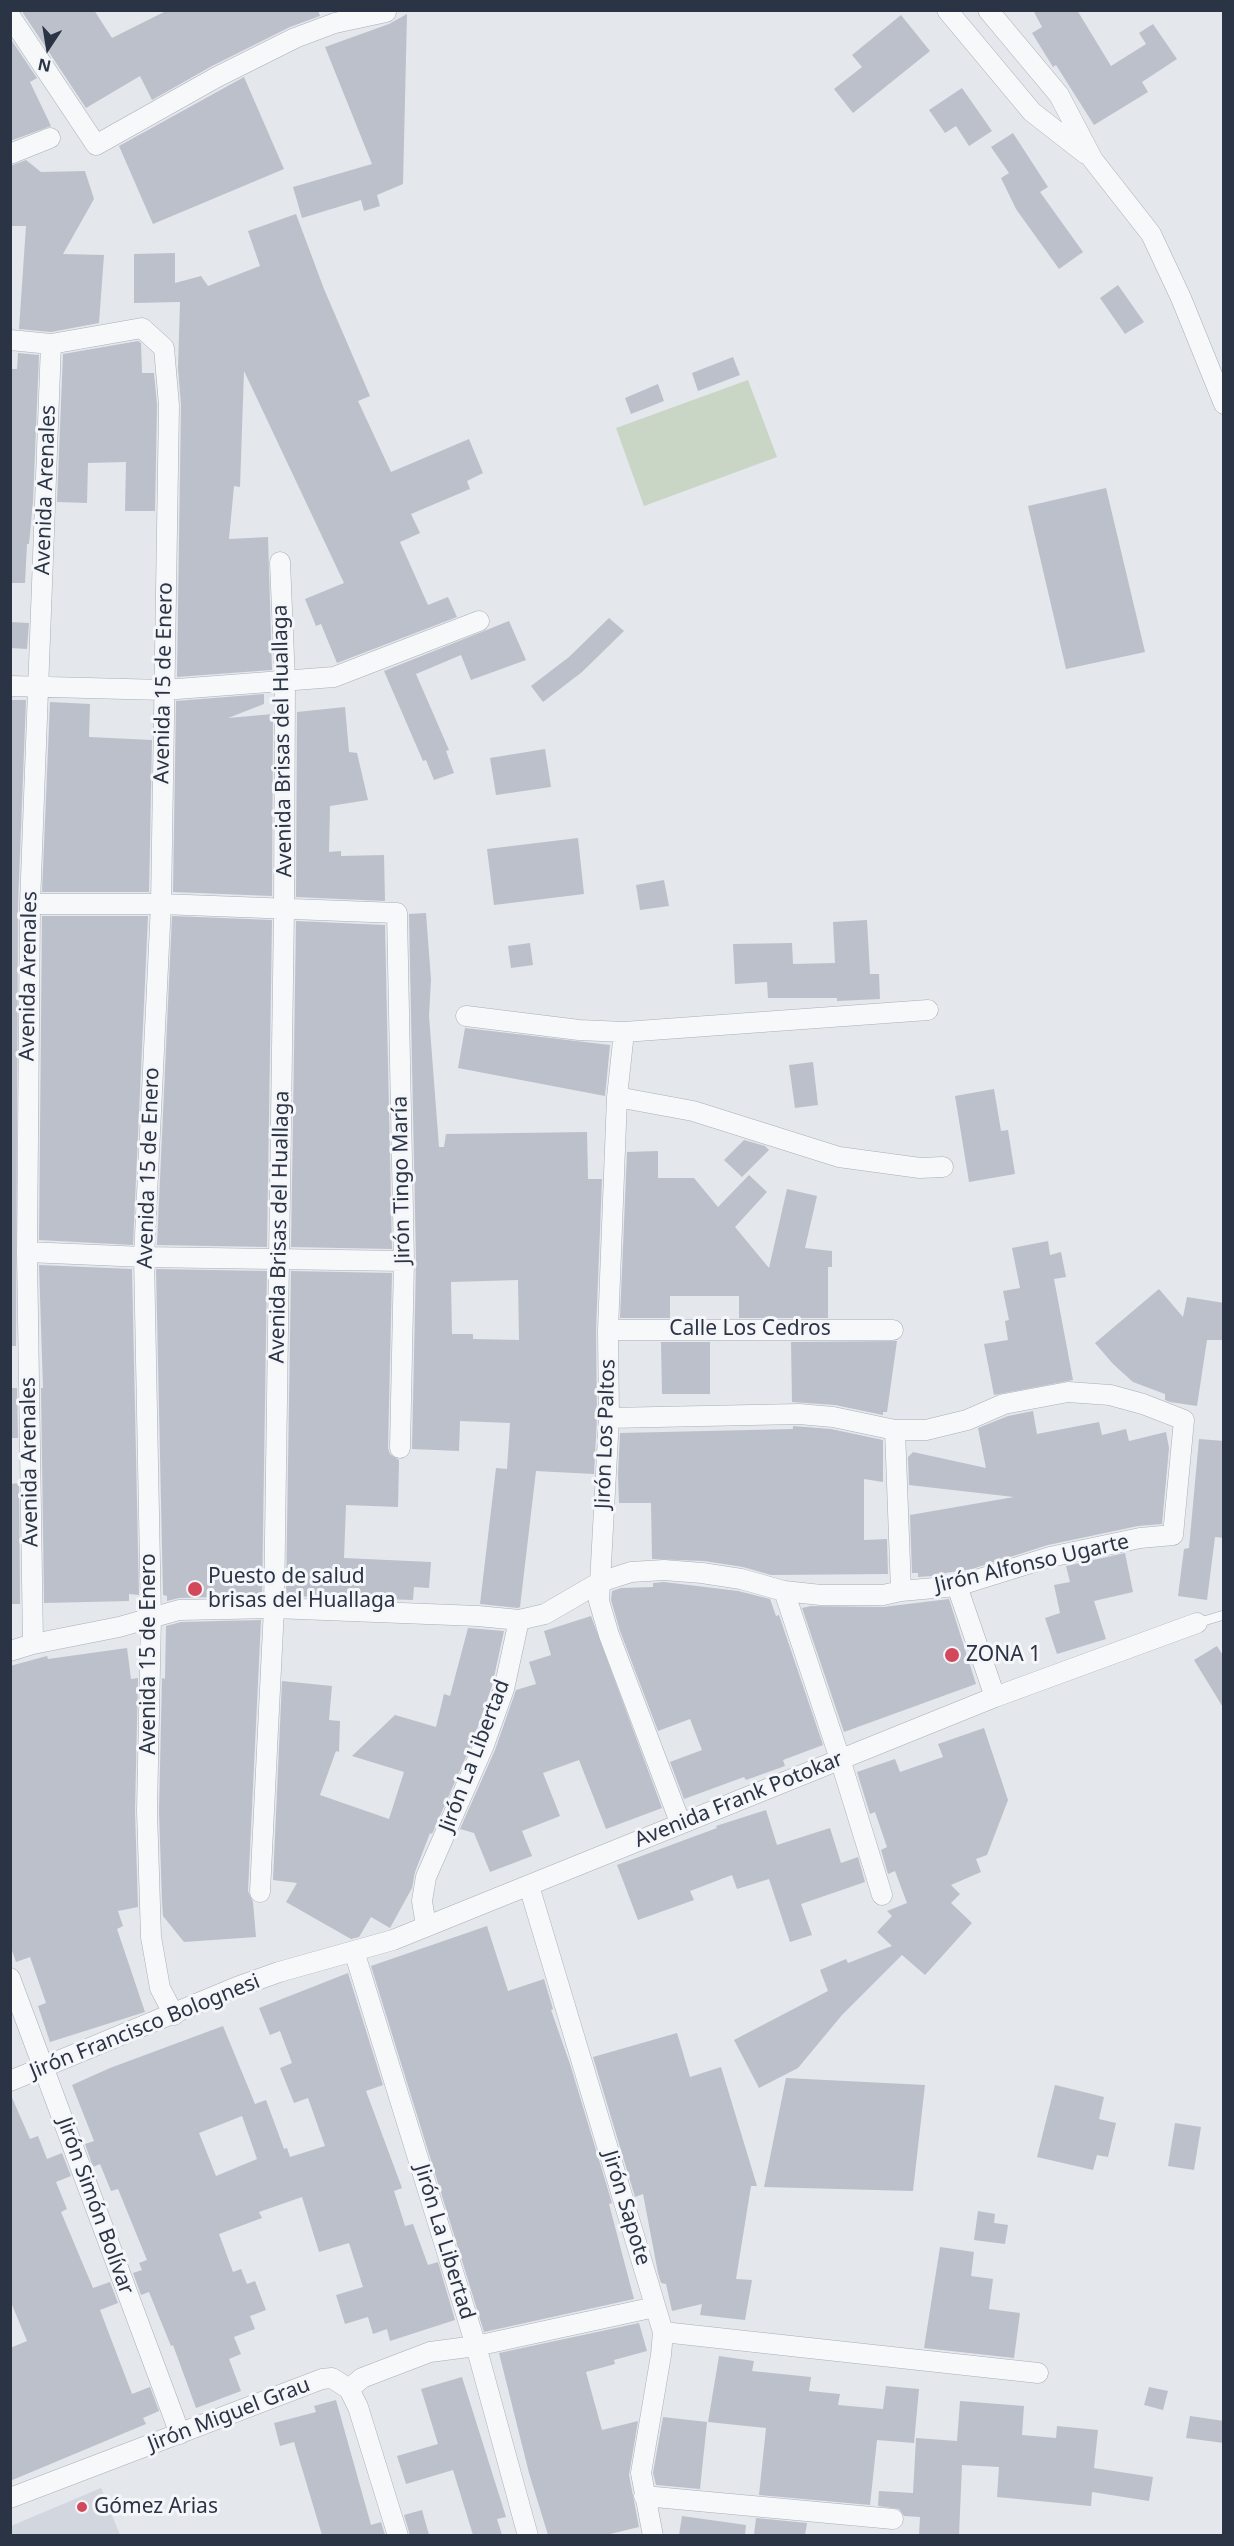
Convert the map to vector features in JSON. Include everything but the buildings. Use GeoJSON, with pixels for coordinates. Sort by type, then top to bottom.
{"type":"FeatureCollection","features":[{"type":"Feature","properties":{"kind":"street"},"geometry":{"type":"LineString","coordinates":[[947,10],[1032,112],[1093,160]]}},
{"type":"Feature","properties":{"kind":"street"},"geometry":{"type":"LineString","coordinates":[[988,10],[1059,95],[1093,160],[1151,234],[1190,320],[1224,404]]}},
{"type":"Feature","properties":{"kind":"street"},"geometry":{"type":"LineString","coordinates":[[10,16],[96,145],[217,77],[296,38],[335,23],[386,12]]}},
{"type":"Feature","properties":{"kind":"street"},"geometry":{"type":"LineString","coordinates":[[10,154],[50,138]]}},
{"type":"Feature","properties":{"kind":"street","name":"Avenida 15 de Enero"},"geometry":{"type":"LineString","coordinates":[[51,344],[142,328],[164,348],[168,405],[161,904],[144,1257],[151,1617],[147,1811],[151,1937],[160,1988],[174,2015]]}},
{"type":"Feature","properties":{"kind":"street"},"geometry":{"type":"LineString","coordinates":[[12,336],[51,344]]}},
{"type":"Feature","properties":{"kind":"street","name":"Avenida Arenales"},"geometry":{"type":"LineString","coordinates":[[33,1644],[27,1252],[30,904],[51,344]]}},
{"type":"Feature","properties":{"kind":"street","name":"Avenida Brisas del Huallaga"},"geometry":{"type":"LineString","coordinates":[[260,1892],[274,1608],[284,910],[285,682],[280,562]]}},
{"type":"Feature","properties":{"kind":"street"},"geometry":{"type":"LineString","coordinates":[[10,686],[164,690],[334,677],[479,621]]}},
{"type":"Feature","properties":{"kind":"street"},"geometry":{"type":"LineString","coordinates":[[30,904],[161,904],[284,910]]}},
{"type":"Feature","properties":{"kind":"street","name":"Jirón Tingo María"},"geometry":{"type":"LineString","coordinates":[[284,910],[397,913],[404,1261],[400,1448]]}},
{"type":"Feature","properties":{"kind":"street"},"geometry":{"type":"LineString","coordinates":[[466,1016],[579,1030],[624,1032],[928,1010]]}},
{"type":"Feature","properties":{"kind":"street","name":"Jirón Los Paltos"},"geometry":{"type":"LineString","coordinates":[[624,1032],[618,1097],[608,1330],[609,1418],[599,1601],[609,1635],[680,1822]]}},
{"type":"Feature","properties":{"kind":"street"},"geometry":{"type":"LineString","coordinates":[[618,1097],[693,1111],[839,1157],[920,1168],[943,1167]]}},
{"type":"Feature","properties":{"kind":"street"},"geometry":{"type":"LineString","coordinates":[[27,1252],[144,1257],[404,1261]]}},
{"type":"Feature","properties":{"kind":"street","name":"Calle Los Cedros"},"geometry":{"type":"LineString","coordinates":[[608,1330],[893,1330]]}},
{"type":"Feature","properties":{"kind":"street","name":"Jirón Alfonso Ugarte"},"geometry":{"type":"LineString","coordinates":[[10,1650],[119,1627],[179,1610],[274,1608],[478,1616],[519,1620],[545,1614],[600,1582],[631,1572],[664,1570],[741,1579],[784,1591],[855,1597],[883,1596],[901,1591],[957,1586],[1050,1557],[1140,1538],[1173,1535],[1184,1420],[1143,1404],[1110,1395],[1068,1392],[1004,1404],[967,1420],[926,1430],[895,1430]]}},
{"type":"Feature","properties":{"kind":"street"},"geometry":{"type":"LineString","coordinates":[[609,1418],[788,1414],[832,1417],[895,1430],[901,1591]]}},
{"type":"Feature","properties":{"kind":"street"},"geometry":{"type":"LineString","coordinates":[[957,1586],[995,1697]]}},
{"type":"Feature","properties":{"kind":"street"},"geometry":{"type":"LineString","coordinates":[[784,1591],[882,1895]]}},
{"type":"Feature","properties":{"kind":"street","name":"Jirón La Libertad"},"geometry":{"type":"LineString","coordinates":[[426,1926],[422,1901],[426,1877],[484,1745],[504,1689],[519,1620]]}},
{"type":"Feature","properties":{"kind":"street","name":"Avenida Frank Potokar"},"geometry":{"type":"LineString","coordinates":[[279,1972],[393,1940],[680,1822],[995,1697],[1197,1623]]}},
{"type":"Feature","properties":{"kind":"street","name":"Jirón Sapote"},"geometry":{"type":"LineString","coordinates":[[529,1886],[663,2332],[641,2473],[653,2535]]}},
{"type":"Feature","properties":{"kind":"street","name":"Jirón La Libertad"},"geometry":{"type":"LineString","coordinates":[[354,1951],[476,2346],[528,2535]]}},
{"type":"Feature","properties":{"kind":"street","name":"Jirón Francisco Bolognesi"},"geometry":{"type":"LineString","coordinates":[[10,2081],[237,1987],[279,1972]]}},
{"type":"Feature","properties":{"kind":"street","name":"Jirón Simón Bolívar"},"geometry":{"type":"LineString","coordinates":[[10,1977],[180,2434]]}},
{"type":"Feature","properties":{"kind":"street"},"geometry":{"type":"LineString","coordinates":[[398,2535],[358,2407],[348,2389],[362,2378],[430,2352],[476,2346],[655,2307]]}},
{"type":"Feature","properties":{"kind":"street"},"geometry":{"type":"LineString","coordinates":[[663,2332],[1038,2373]]}},
{"type":"Feature","properties":{"kind":"street","name":"Jirón Miguel Grau"},"geometry":{"type":"LineString","coordinates":[[10,2498],[322,2379],[332,2378],[348,2389]]}},
{"type":"Feature","properties":{"kind":"street"},"geometry":{"type":"LineString","coordinates":[[644,2496],[894,2519]]}},
{"type":"Feature","properties":{"kind":"lane"},"geometry":{"type":"LineString","coordinates":[[1197,1623],[1224,1615]]}},
{"type":"Feature","properties":{"kind":"shaded area","name":"Gómez Arias"},"geometry":{"type":"Polygon","coordinates":[[[101,2488],[120,2535],[11,2535],[11,2526],[101,2488]]]}},
{"type":"Feature","properties":{"kind":"green space"},"geometry":{"type":"Polygon","coordinates":[[[748,380],[777,457],[644,506],[616,428],[748,380]]]}},
{"type":"Feature","properties":{"kind":"place","name":"Puesto de salud brisas del Huallaga"},"geometry":{"type":"Point","coordinates":[195,1589]}},
{"type":"Feature","properties":{"kind":"place","name":"ZONA 1"},"geometry":{"type":"Point","coordinates":[952,1655]}},
{"type":"Feature","properties":{"kind":"place","name":"Gómez Arias"},"geometry":{"type":"Point","coordinates":[82,2507]}}]}
